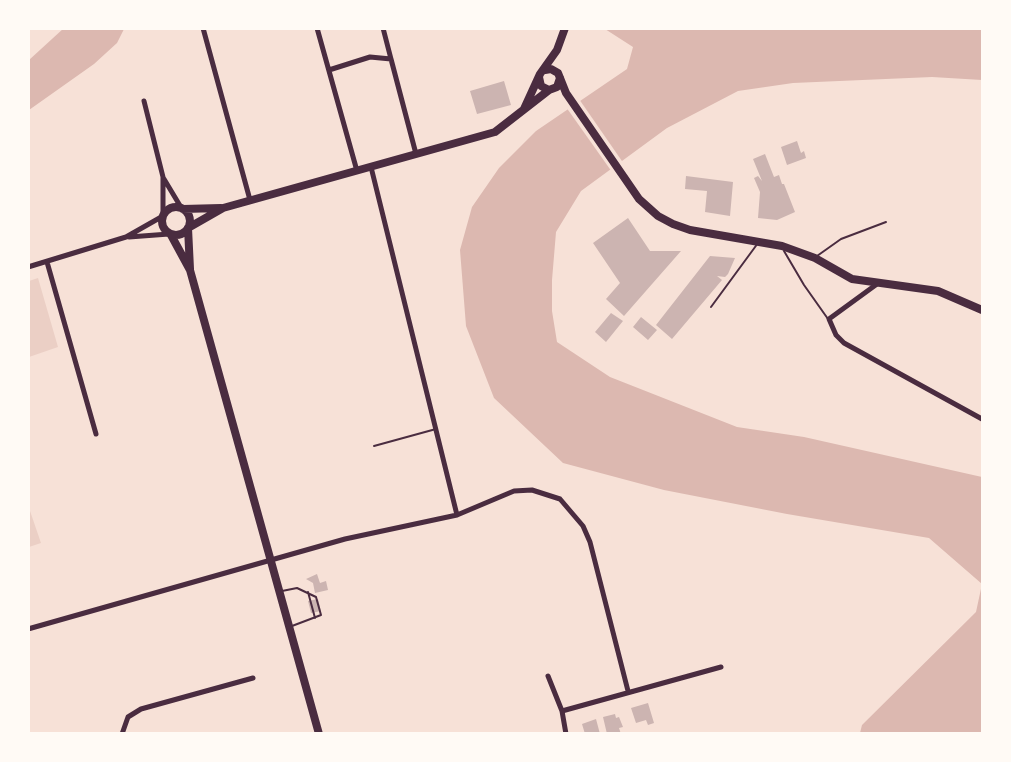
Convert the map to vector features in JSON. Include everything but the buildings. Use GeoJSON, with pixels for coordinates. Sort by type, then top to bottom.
{"type":"FeatureCollection","features":[{"type":"Feature","properties":{"kind":"main road"},"geometry":{"type":"LineString","coordinates":[[524,110],[539,77],[557,50],[565,28]]}},
{"type":"Feature","properties":{"kind":"main road"},"geometry":{"type":"LineString","coordinates":[[170,234],[180,235],[223,208],[495,132],[552,89],[559,76],[557,50]]}},
{"type":"Feature","properties":{"kind":"main road"},"geometry":{"type":"LineString","coordinates":[[545,70],[554,70],[559,76],[566,93],[639,199],[658,216],[690,230],[782,246],[815,258],[852,279],[938,291],[982,310]]}},
{"type":"Feature","properties":{"kind":"main road"},"geometry":{"type":"LineString","coordinates":[[539,77],[542,86],[566,93]]}},
{"type":"Feature","properties":{"kind":"main road"},"geometry":{"type":"LineString","coordinates":[[190,270],[163,226],[163,215],[170,208],[223,208]]}},
{"type":"Feature","properties":{"kind":"main road"},"geometry":{"type":"LineString","coordinates":[[183,209],[189,217],[190,270],[319,734]]}},
{"type":"Feature","properties":{"kind":"street"},"geometry":{"type":"LineString","coordinates":[[203,28],[250,200]]}},
{"type":"Feature","properties":{"kind":"street"},"geometry":{"type":"LineString","coordinates":[[317,28],[357,171]]}},
{"type":"Feature","properties":{"kind":"street"},"geometry":{"type":"LineString","coordinates":[[383,28],[416,154]]}},
{"type":"Feature","properties":{"kind":"street"},"geometry":{"type":"LineString","coordinates":[[329,70],[370,57],[391,59]]}},
{"type":"Feature","properties":{"kind":"street"},"geometry":{"type":"LineString","coordinates":[[28,267],[126,237],[163,215],[163,177],[144,101]]}},
{"type":"Feature","properties":{"kind":"street"},"geometry":{"type":"LineString","coordinates":[[371,167],[457,515]]}},
{"type":"Feature","properties":{"kind":"street"},"geometry":{"type":"LineString","coordinates":[[163,177],[183,209]]}},
{"type":"Feature","properties":{"kind":"street"},"geometry":{"type":"LineString","coordinates":[[126,237],[170,234]]}},
{"type":"Feature","properties":{"kind":"street"},"geometry":{"type":"LineString","coordinates":[[47,262],[96,434]]}},
{"type":"Feature","properties":{"kind":"street"},"geometry":{"type":"LineString","coordinates":[[877,284],[829,319],[836,336],[844,343],[982,419]]}},
{"type":"Feature","properties":{"kind":"street"},"geometry":{"type":"LineString","coordinates":[[28,629],[345,539],[457,515],[514,491],[532,490],[560,499],[572,510],[590,542],[628,691]]}},
{"type":"Feature","properties":{"kind":"street"},"geometry":{"type":"LineString","coordinates":[[562,711],[722,667]]}},
{"type":"Feature","properties":{"kind":"street"},"geometry":{"type":"LineString","coordinates":[[548,676],[562,711],[566,734]]}},
{"type":"Feature","properties":{"kind":"street"},"geometry":{"type":"LineString","coordinates":[[122,734],[128,717],[141,709],[253,678]]}},
{"type":"Feature","properties":{"kind":"lane"},"geometry":{"type":"LineString","coordinates":[[815,258],[841,239],[886,222]]}},
{"type":"Feature","properties":{"kind":"lane"},"geometry":{"type":"LineString","coordinates":[[711,307],[760,241]]}},
{"type":"Feature","properties":{"kind":"lane"},"geometry":{"type":"LineString","coordinates":[[782,246],[804,285],[829,319]]}},
{"type":"Feature","properties":{"kind":"lane"},"geometry":{"type":"LineString","coordinates":[[374,446],[435,429]]}},
{"type":"Feature","properties":{"kind":"lane"},"geometry":{"type":"LineString","coordinates":[[279,592],[297,588],[316,597],[321,615],[289,627]]}},
{"type":"Feature","properties":{"kind":"lane"},"geometry":{"type":"LineString","coordinates":[[308,592],[315,618]]}},
{"type":"Feature","properties":{"kind":"shaded area"},"geometry":{"type":"Polygon","coordinates":[[[64,28],[124,29],[117,43],[94,64],[29,110],[29,60],[64,28]]]}},
{"type":"Feature","properties":{"kind":"shaded area"},"geometry":{"type":"Polygon","coordinates":[[[605,29],[982,29],[982,80],[932,77],[793,83],[738,91],[667,128],[581,191],[556,232],[552,311],[557,342],[610,377],[737,427],[804,437],[982,477],[982,584],[929,538],[664,490],[563,463],[494,398],[466,326],[460,250],[472,207],[499,168],[536,131],[627,69],[633,47],[605,29]]]}},
{"type":"Feature","properties":{"kind":"shaded area"},"geometry":{"type":"Polygon","coordinates":[[[38,278],[58,347],[29,357],[29,281],[38,278]]]}},
{"type":"Feature","properties":{"kind":"shaded area"},"geometry":{"type":"Polygon","coordinates":[[[29,508],[41,543],[28,547],[29,508]]]}},
{"type":"Feature","properties":{"kind":"shaded area"},"geometry":{"type":"Polygon","coordinates":[[[982,586],[981,733],[860,733],[862,725],[976,612],[982,586]]]}},
{"type":"Feature","properties":{"kind":"pier"},"geometry":{"type":"Polygon","coordinates":[[[579,99],[624,164],[612,172],[566,107],[579,99]]]}}]}
